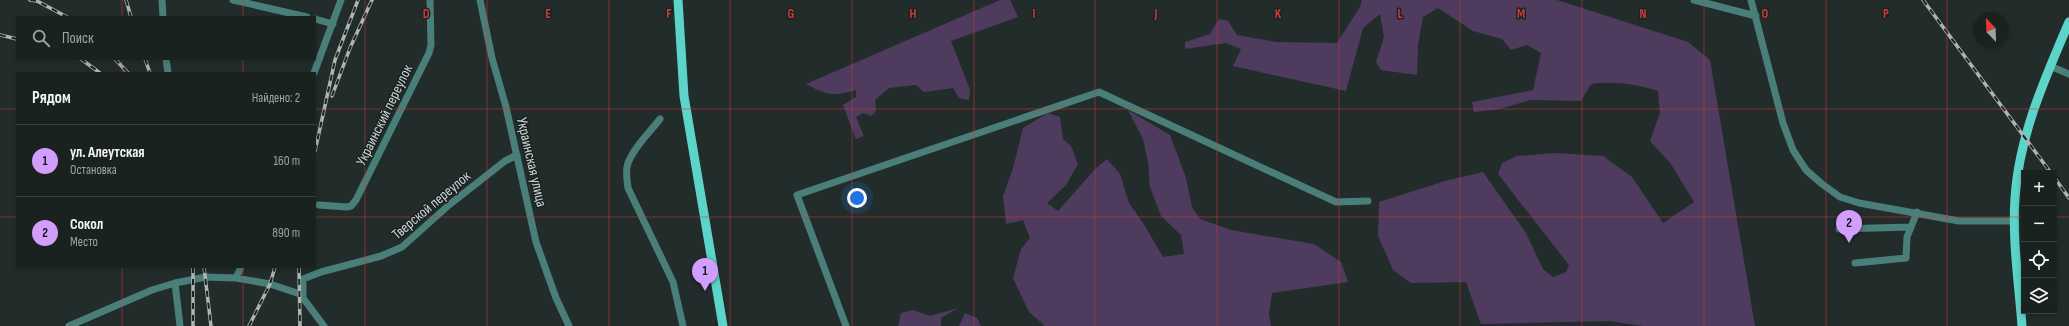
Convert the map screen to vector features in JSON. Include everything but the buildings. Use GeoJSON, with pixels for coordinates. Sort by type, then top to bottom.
{"type":"FeatureCollection","features":[{"type":"Feature","properties":{"kind":"main road"},"geometry":{"type":"LineString","coordinates":[[678,0],[684,96],[723,326]]}},
{"type":"Feature","properties":{"kind":"main road"},"geometry":{"type":"LineString","coordinates":[[2022,326],[2014,221],[2017,180],[2025,138],[2034,108],[2069,22]]}},
{"type":"Feature","properties":{"kind":"street"},"geometry":{"type":"LineString","coordinates":[[162,0],[163,16]]}},
{"type":"Feature","properties":{"kind":"street"},"geometry":{"type":"LineString","coordinates":[[233,0],[253,2],[303,16]]}},
{"type":"Feature","properties":{"kind":"street"},"geometry":{"type":"LineString","coordinates":[[314,72],[333,24],[340,0]]}},
{"type":"Feature","properties":{"kind":"street","name":"Украинский переулок"},"geometry":{"type":"LineString","coordinates":[[319,204],[348,207],[351,206],[356,200],[429,52],[431,44],[430,0]]}},
{"type":"Feature","properties":{"kind":"street","name":"Украинская улица"},"geometry":{"type":"LineString","coordinates":[[480,0],[492,58],[506,107],[536,242],[556,298],[569,326]]}},
{"type":"Feature","properties":{"kind":"street"},"geometry":{"type":"LineString","coordinates":[[1694,0],[1756,16]]}},
{"type":"Feature","properties":{"kind":"street"},"geometry":{"type":"LineString","coordinates":[[1751,0],[1783,123],[1793,150],[1806,170],[1822,184],[1840,197],[1859,203],[1917,212],[1960,221],[2014,221]]}},
{"type":"Feature","properties":{"kind":"street"},"geometry":{"type":"LineString","coordinates":[[316,19],[333,24]]}},
{"type":"Feature","properties":{"kind":"street"},"geometry":{"type":"LineString","coordinates":[[166,60],[168,72]]}},
{"type":"Feature","properties":{"kind":"street"},"geometry":{"type":"LineString","coordinates":[[2050,66],[2069,74]]}},
{"type":"Feature","properties":{"kind":"street"},"geometry":{"type":"LineString","coordinates":[[846,326],[797,195],[1099,92],[1336,202],[1368,201]]}},
{"type":"Feature","properties":{"kind":"street"},"geometry":{"type":"LineString","coordinates":[[660,119],[631,157],[628,163],[626,175],[628,188],[676,290],[683,326]]}},
{"type":"Feature","properties":{"kind":"street","name":"Тверской переулок"},"geometry":{"type":"LineString","coordinates":[[303,297],[303,280],[321,272],[381,256],[402,247],[449,205],[505,161],[517,155]]}},
{"type":"Feature","properties":{"kind":"street"},"geometry":{"type":"LineString","coordinates":[[1855,263],[1906,258],[1910,227],[1917,212]]}},
{"type":"Feature","properties":{"kind":"street"},"geometry":{"type":"LineString","coordinates":[[1839,229],[1910,227]]}},
{"type":"Feature","properties":{"kind":"street"},"geometry":{"type":"LineString","coordinates":[[236,278],[241,268]]}},
{"type":"Feature","properties":{"kind":"street"},"geometry":{"type":"LineString","coordinates":[[69,326],[152,290],[175,283],[206,277],[236,278],[270,284],[303,297],[324,326]]}},
{"type":"Feature","properties":{"kind":"street"},"geometry":{"type":"LineString","coordinates":[[175,283],[180,326]]}},
{"type":"Feature","properties":{"kind":"shaded area"},"geometry":{"type":"Polygon","coordinates":[[[1000,0],[1010,0],[1018,17],[951,41],[970,90],[969,100],[959,98],[953,88],[924,92],[916,85],[889,88],[875,100],[876,111],[871,116],[863,113],[856,117],[864,136],[856,139],[843,105],[856,97],[856,90],[842,94],[830,94],[819,91],[806,84],[1000,0]]]}},
{"type":"Feature","properties":{"kind":"shaded area"},"geometry":{"type":"Polygon","coordinates":[[[1362,0],[1557,0],[1688,42],[1710,60],[1755,326],[1643,326],[1609,321],[1481,324],[1466,282],[1411,283],[1393,270],[1378,236],[1379,202],[1445,181],[1483,172],[1526,233],[1543,269],[1553,277],[1566,272],[1569,265],[1498,174],[1502,163],[1517,156],[1556,153],[1603,156],[1632,177],[1663,223],[1694,202],[1671,164],[1650,141],[1660,113],[1658,91],[1624,84],[1591,84],[1581,101],[1530,100],[1500,109],[1474,112],[1472,102],[1533,90],[1541,53],[1527,45],[1511,50],[1502,39],[1473,31],[1438,8],[1423,17],[1418,45],[1417,75],[1381,70],[1376,62],[1384,37],[1380,14],[1363,28],[1346,91],[1233,66],[1241,49],[1226,43],[1185,49],[1185,42],[1210,34],[1219,19],[1228,21],[1237,35],[1276,42],[1337,43],[1360,7],[1362,0]]]}},
{"type":"Feature","properties":{"kind":"shaded area"},"geometry":{"type":"Polygon","coordinates":[[[1128,110],[1170,135],[1186,178],[1192,207],[1200,219],[1231,230],[1314,244],[1341,262],[1348,282],[1272,293],[1269,314],[1271,326],[1045,326],[1029,312],[1013,278],[1021,249],[1030,238],[1023,220],[1006,224],[1003,196],[1013,168],[1023,128],[1048,113],[1060,117],[1063,139],[1071,146],[1078,164],[1066,185],[1047,203],[1058,211],[1095,169],[1107,159],[1120,174],[1129,203],[1145,226],[1163,257],[1184,254],[1181,235],[1161,216],[1150,187],[1148,162],[1143,139],[1128,110]]]}},
{"type":"Feature","properties":{"kind":"shaded area"},"geometry":{"type":"Polygon","coordinates":[[[958,308],[941,318],[941,326],[898,326],[901,313],[913,310],[930,316],[958,308]]]}},
{"type":"Feature","properties":{"kind":"shaded area"},"geometry":{"type":"Polygon","coordinates":[[[965,313],[977,318],[981,326],[959,326],[965,313]]]}},
{"type":"Feature","properties":{"kind":"railway"},"geometry":{"type":"LineString","coordinates":[[30,0],[37,1],[65,16]]}},
{"type":"Feature","properties":{"kind":"railway"},"geometry":{"type":"LineString","coordinates":[[126,0],[131,16]]}},
{"type":"Feature","properties":{"kind":"railway"},"geometry":{"type":"LineString","coordinates":[[316,146],[335,60],[358,0]]}},
{"type":"Feature","properties":{"kind":"railway"},"geometry":{"type":"LineString","coordinates":[[332,96],[350,48],[372,0]]}},
{"type":"Feature","properties":{"kind":"railway"},"geometry":{"type":"LineString","coordinates":[[1923,0],[2049,170]]}},
{"type":"Feature","properties":{"kind":"railway"},"geometry":{"type":"LineString","coordinates":[[0,35],[16,39]]}},
{"type":"Feature","properties":{"kind":"railway"},"geometry":{"type":"LineString","coordinates":[[82,60],[99,72]]}},
{"type":"Feature","properties":{"kind":"railway"},"geometry":{"type":"LineString","coordinates":[[116,60],[127,72]]}},
{"type":"Feature","properties":{"kind":"railway"},"geometry":{"type":"LineString","coordinates":[[145,60],[150,72]]}},
{"type":"Feature","properties":{"kind":"railway"},"geometry":{"type":"LineString","coordinates":[[2057,181],[2069,198]]}},
{"type":"Feature","properties":{"kind":"railway"},"geometry":{"type":"LineString","coordinates":[[193,268],[193,326]]}},
{"type":"Feature","properties":{"kind":"railway"},"geometry":{"type":"LineString","coordinates":[[204,268],[211,326]]}},
{"type":"Feature","properties":{"kind":"railway"},"geometry":{"type":"LineString","coordinates":[[249,326],[270,284],[275,268]]}},
{"type":"Feature","properties":{"kind":"railway"},"geometry":{"type":"LineString","coordinates":[[299,268],[300,326]]}},
{"type":"Feature","properties":{"kind":"place","name":"Сокол"},"geometry":{"type":"Point","coordinates":[1849,243]}},
{"type":"Feature","properties":{"kind":"place","name":"ул. Алеутская"},"geometry":{"type":"Point","coordinates":[705,291]}}]}
